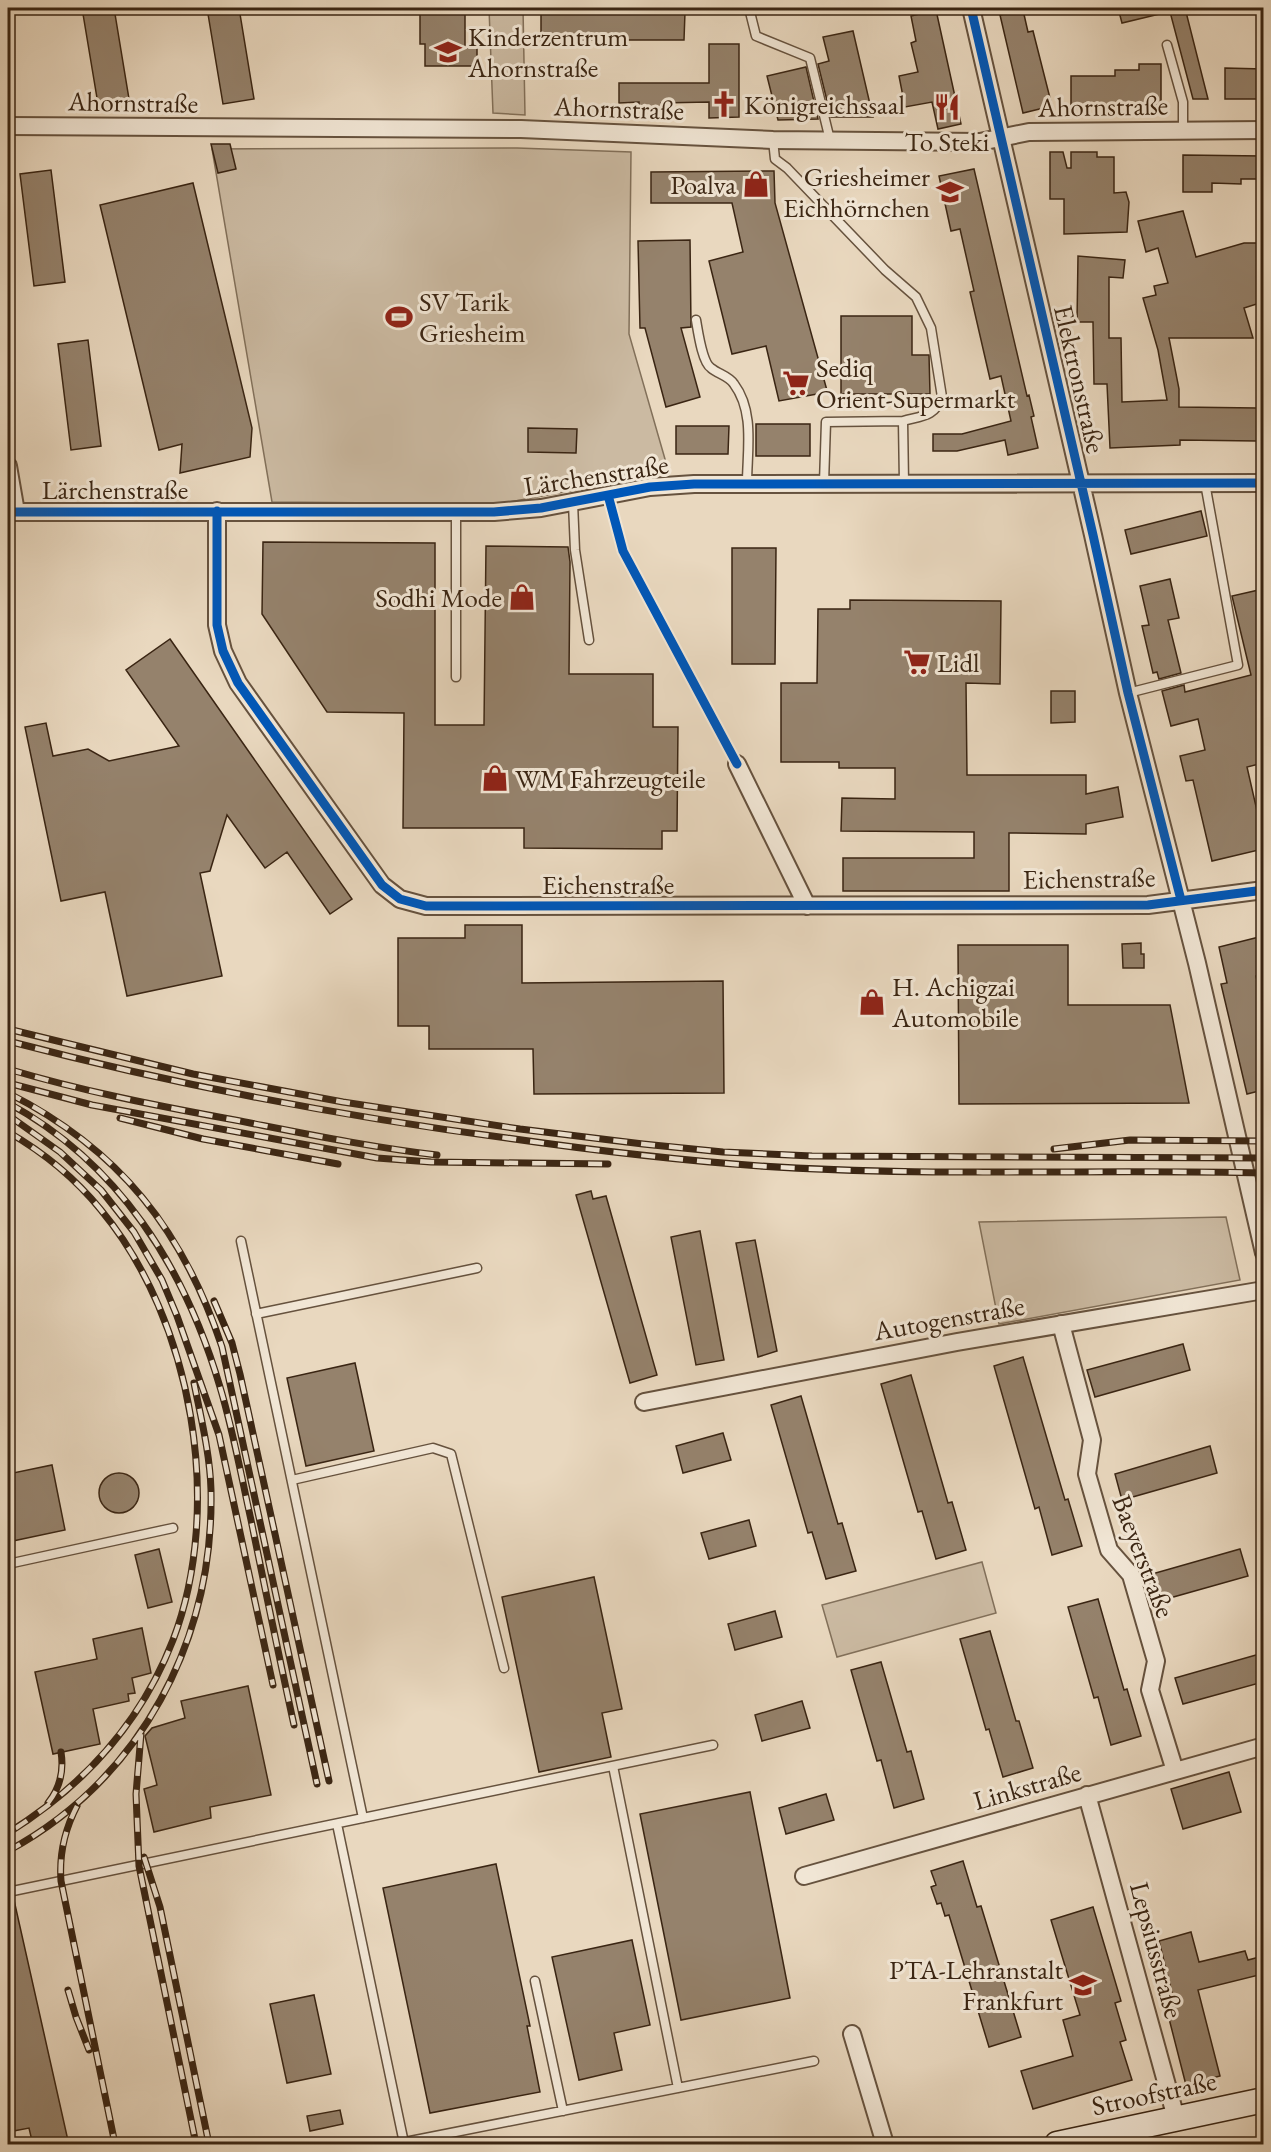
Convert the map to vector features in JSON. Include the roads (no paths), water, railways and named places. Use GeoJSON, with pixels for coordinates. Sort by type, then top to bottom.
{"type":"FeatureCollection","features":[{"type":"Feature","properties":{"kind":"street","name":"Elektronstraße"},"geometry":{"type":"LineString","coordinates":[[971,8],[1128,693],[1181,900],[1263,1253]]}},
{"type":"Feature","properties":{"kind":"street","name":"Ahornstraße"},"geometry":{"type":"LineString","coordinates":[[8,126],[521,129],[774,140],[980,142],[1029,132],[1263,130]]}},
{"type":"Feature","properties":{"kind":"street"},"geometry":{"type":"LineString","coordinates":[[8,466],[12,512]]}},
{"type":"Feature","properties":{"kind":"street","name":"Lärchenstraße"},"geometry":{"type":"LineString","coordinates":[[12,512],[494,512],[542,508],[650,487],[824,483],[1263,483]]}},
{"type":"Feature","properties":{"kind":"street","name":"Eichenstraße"},"geometry":{"type":"LineString","coordinates":[[217,511],[217,625],[223,651],[238,683],[382,885],[400,899],[426,906],[1148,905],[1263,890]]}},
{"type":"Feature","properties":{"kind":"street"},"geometry":{"type":"LineString","coordinates":[[737,764],[807,906]]}},
{"type":"Feature","properties":{"kind":"street","name":"Autogenstraße"},"geometry":{"type":"LineString","coordinates":[[644,1402],[1061,1324],[1263,1290]]}},
{"type":"Feature","properties":{"kind":"street","name":"Baeyerstraße"},"geometry":{"type":"LineString","coordinates":[[1061,1324],[1092,1440],[1087,1474],[1109,1550],[1131,1575],[1156,1661],[1150,1690],[1175,1771]]}},
{"type":"Feature","properties":{"kind":"street","name":"Linkstraße"},"geometry":{"type":"LineString","coordinates":[[804,1876],[1263,1746]]}},
{"type":"Feature","properties":{"kind":"street","name":"Lepsiusstraße"},"geometry":{"type":"LineString","coordinates":[[1087,1795],[1176,2118]]}},
{"type":"Feature","properties":{"kind":"street"},"geometry":{"type":"LineString","coordinates":[[852,2034],[885,2145]]}},
{"type":"Feature","properties":{"kind":"street","name":"Stroofstraße"},"geometry":{"type":"LineString","coordinates":[[1057,2145],[1263,2100]]}},
{"type":"Feature","properties":{"kind":"lane"},"geometry":{"type":"LineString","coordinates":[[749,8],[756,36],[810,58],[830,140]]}},
{"type":"Feature","properties":{"kind":"lane"},"geometry":{"type":"LineString","coordinates":[[1167,45],[1183,102],[1183,131]]}},
{"type":"Feature","properties":{"kind":"lane"},"geometry":{"type":"LineString","coordinates":[[774,140],[775,159],[787,168],[885,270],[916,297],[931,328],[942,397],[938,408],[933,413],[903,421],[826,422],[824,483]]}},
{"type":"Feature","properties":{"kind":"lane"},"geometry":{"type":"LineString","coordinates":[[696,320],[705,361],[709,368],[732,380],[748,418],[747,484]]}},
{"type":"Feature","properties":{"kind":"lane"},"geometry":{"type":"LineString","coordinates":[[903,421],[904,483]]}},
{"type":"Feature","properties":{"kind":"lane"},"geometry":{"type":"LineString","coordinates":[[1128,693],[1238,665],[1205,483]]}},
{"type":"Feature","properties":{"kind":"lane"},"geometry":{"type":"LineString","coordinates":[[573,503],[575,550],[589,640]]}},
{"type":"Feature","properties":{"kind":"lane"},"geometry":{"type":"LineString","coordinates":[[456,511],[456,677]]}},
{"type":"Feature","properties":{"kind":"lane"},"geometry":{"type":"LineString","coordinates":[[1263,890],[1263,913]]}},
{"type":"Feature","properties":{"kind":"lane"},"geometry":{"type":"LineString","coordinates":[[241,1241],[363,1818]]}},
{"type":"Feature","properties":{"kind":"lane"},"geometry":{"type":"LineString","coordinates":[[256,1314],[477,1268]]}},
{"type":"Feature","properties":{"kind":"lane"},"geometry":{"type":"LineString","coordinates":[[292,1480],[433,1448],[451,1454],[504,1668]]}},
{"type":"Feature","properties":{"kind":"lane"},"geometry":{"type":"LineString","coordinates":[[8,1564],[173,1528]]}},
{"type":"Feature","properties":{"kind":"lane"},"geometry":{"type":"LineString","coordinates":[[8,1892],[713,1745]]}},
{"type":"Feature","properties":{"kind":"lane"},"geometry":{"type":"LineString","coordinates":[[613,1766],[678,2088]]}},
{"type":"Feature","properties":{"kind":"lane"},"geometry":{"type":"LineString","coordinates":[[337,1824],[399,2144],[814,2061]]}},
{"type":"Feature","properties":{"kind":"lane"},"geometry":{"type":"LineString","coordinates":[[535,1981],[563,2111]]}},
{"type":"Feature","properties":{"kind":"railway"},"geometry":{"type":"LineString","coordinates":[[8,1029],[193,1074],[343,1102],[520,1129],[643,1144],[723,1152],[812,1156],[1264,1158]]}},
{"type":"Feature","properties":{"kind":"railway"},"geometry":{"type":"LineString","coordinates":[[8,1041],[194,1085],[319,1109],[570,1147],[665,1158],[760,1166],[886,1171],[1264,1173]]}},
{"type":"Feature","properties":{"kind":"railway"},"geometry":{"type":"LineString","coordinates":[[8,1069],[149,1104],[386,1148],[437,1155]]}},
{"type":"Feature","properties":{"kind":"railway"},"geometry":{"type":"LineString","coordinates":[[8,1083],[92,1105],[377,1158],[431,1162],[608,1164]]}},
{"type":"Feature","properties":{"kind":"railway"},"geometry":{"type":"LineString","coordinates":[[8,1093],[47,1115],[83,1140],[114,1167],[142,1197],[166,1230],[188,1266],[206,1305],[222,1347],[317,1784]]}},
{"type":"Feature","properties":{"kind":"railway"},"geometry":{"type":"LineString","coordinates":[[8,1103],[48,1128],[83,1156],[115,1188],[167,1261],[188,1301],[205,1343],[229,1420],[294,1725]]}},
{"type":"Feature","properties":{"kind":"railway"},"geometry":{"type":"LineString","coordinates":[[8,1115],[60,1152],[101,1190],[134,1232],[162,1280],[219,1435],[273,1685]]}},
{"type":"Feature","properties":{"kind":"railway"},"geometry":{"type":"LineString","coordinates":[[120,1118],[203,1139],[338,1164]]}},
{"type":"Feature","properties":{"kind":"railway"},"geometry":{"type":"LineString","coordinates":[[8,1132],[46,1157],[80,1187],[101,1210],[133,1255],[158,1305],[178,1360],[191,1416],[197,1474],[196,1532],[188,1588],[173,1640],[160,1670],[126,1725],[84,1774],[35,1815],[8,1833]]}},
{"type":"Feature","properties":{"kind":"railway"},"geometry":{"type":"LineString","coordinates":[[1054,1149],[1130,1140],[1264,1141]]}},
{"type":"Feature","properties":{"kind":"railway"},"geometry":{"type":"LineString","coordinates":[[214,1301],[232,1343],[240,1374],[329,1781]]}},
{"type":"Feature","properties":{"kind":"railway"},"geometry":{"type":"LineString","coordinates":[[8,1851],[55,1821],[96,1785],[131,1745],[160,1700],[183,1651],[199,1600],[209,1546],[210,1477],[194,1383]]}},
{"type":"Feature","properties":{"kind":"railway"},"geometry":{"type":"LineString","coordinates":[[141,1734],[136,1794],[139,1866],[196,2144]]}},
{"type":"Feature","properties":{"kind":"railway"},"geometry":{"type":"LineString","coordinates":[[48,1803],[60,1779],[61,1752]]}},
{"type":"Feature","properties":{"kind":"railway"},"geometry":{"type":"LineString","coordinates":[[77,1806],[64,1842],[61,1881],[115,2144]]}},
{"type":"Feature","properties":{"kind":"railway"},"geometry":{"type":"LineString","coordinates":[[144,1857],[160,1907],[209,2144]]}},
{"type":"Feature","properties":{"kind":"railway"},"geometry":{"type":"LineString","coordinates":[[68,1990],[89,2050]]}},
{"type":"Feature","properties":{"kind":"place","name":"Kinderzentrum Ahornstraße"},"geometry":{"type":"Point","coordinates":[448,52]}},
{"type":"Feature","properties":{"kind":"place","name":"Königreichssaal"},"geometry":{"type":"Point","coordinates":[724,104]}},
{"type":"Feature","properties":{"kind":"place","name":"To Steki"},"geometry":{"type":"Point","coordinates":[947,107]}},
{"type":"Feature","properties":{"kind":"place","name":"Poalva"},"geometry":{"type":"Point","coordinates":[756,184]}},
{"type":"Feature","properties":{"kind":"place","name":"Griesheimer Eichhörnchen"},"geometry":{"type":"Point","coordinates":[950,192]}},
{"type":"Feature","properties":{"kind":"place","name":"SV Tarik Griesheim"},"geometry":{"type":"Point","coordinates":[399,317]}},
{"type":"Feature","properties":{"kind":"place","name":"Sediq Orient-Supermarkt"},"geometry":{"type":"Point","coordinates":[796,383]}},
{"type":"Feature","properties":{"kind":"place","name":"Sodhi Mode"},"geometry":{"type":"Point","coordinates":[522,597]}},
{"type":"Feature","properties":{"kind":"place","name":"Lidl"},"geometry":{"type":"Point","coordinates":[917,662]}},
{"type":"Feature","properties":{"kind":"place","name":"WM Fahrzeugteile"},"geometry":{"type":"Point","coordinates":[495,778]}},
{"type":"Feature","properties":{"kind":"place","name":"H. Achigzai Automobile"},"geometry":{"type":"Point","coordinates":[872,1002]}},
{"type":"Feature","properties":{"kind":"place","name":"PTA-Lehranstalt Frankfurt"},"geometry":{"type":"Point","coordinates":[1083,1985]}}]}
